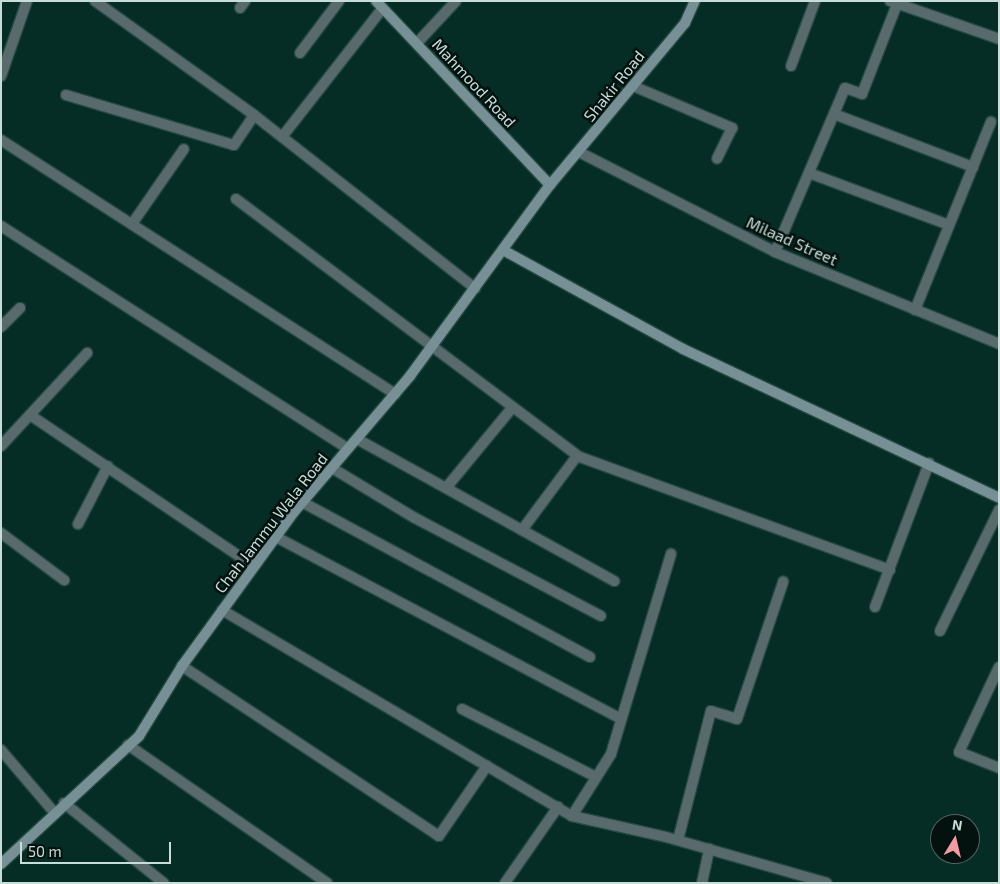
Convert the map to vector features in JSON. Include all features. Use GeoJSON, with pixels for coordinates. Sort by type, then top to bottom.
{"type":"FeatureCollection","features":[{"type":"Feature","properties":{"kind":"street"},"geometry":{"type":"LineString","coordinates":[[1,76],[28,1]]}},
{"type":"Feature","properties":{"kind":"street"},"geometry":{"type":"LineString","coordinates":[[95,1],[254,115],[475,288]]}},
{"type":"Feature","properties":{"kind":"street"},"geometry":{"type":"LineString","coordinates":[[300,53],[339,1]]}},
{"type":"Feature","properties":{"kind":"street"},"geometry":{"type":"LineString","coordinates":[[417,43],[456,1]]}},
{"type":"Feature","properties":{"kind":"street","name":"Shakir Road"},"geometry":{"type":"LineString","coordinates":[[550,185],[685,23],[695,1]]}},
{"type":"Feature","properties":{"kind":"street"},"geometry":{"type":"LineString","coordinates":[[791,66],[814,1]]}},
{"type":"Feature","properties":{"kind":"street"},"geometry":{"type":"LineString","coordinates":[[775,252],[845,88],[862,94],[900,3],[999,39]]}},
{"type":"Feature","properties":{"kind":"street"},"geometry":{"type":"LineString","coordinates":[[282,137],[379,5]]}},
{"type":"Feature","properties":{"kind":"street","name":"Mahmood Road"},"geometry":{"type":"LineString","coordinates":[[379,5],[550,185]]}},
{"type":"Feature","properties":{"kind":"street"},"geometry":{"type":"LineString","coordinates":[[633,86],[732,128],[717,160]]}},
{"type":"Feature","properties":{"kind":"street"},"geometry":{"type":"LineString","coordinates":[[66,95],[234,145],[254,115]]}},
{"type":"Feature","properties":{"kind":"street"},"geometry":{"type":"LineString","coordinates":[[834,114],[973,167]]}},
{"type":"Feature","properties":{"kind":"street"},"geometry":{"type":"LineString","coordinates":[[915,310],[992,122]]}},
{"type":"Feature","properties":{"kind":"street"},"geometry":{"type":"LineString","coordinates":[[1,140],[395,394]]}},
{"type":"Feature","properties":{"kind":"street"},"geometry":{"type":"LineString","coordinates":[[132,224],[184,149]]}},
{"type":"Feature","properties":{"kind":"street","name":"Milaad Street"},"geometry":{"type":"LineString","coordinates":[[579,152],[775,252],[999,344]]}},
{"type":"Feature","properties":{"kind":"street"},"geometry":{"type":"LineString","coordinates":[[809,173],[950,226]]}},
{"type":"Feature","properties":{"kind":"street","name":"Chah Jammu Wala Road"},"geometry":{"type":"LineString","coordinates":[[1,864],[54,812],[128,745],[222,610],[302,502],[395,394],[550,185]]}},
{"type":"Feature","properties":{"kind":"street"},"geometry":{"type":"LineString","coordinates":[[236,199],[430,349],[577,456],[890,570]]}},
{"type":"Feature","properties":{"kind":"street"},"geometry":{"type":"LineString","coordinates":[[1,226],[348,449]]}},
{"type":"Feature","properties":{"kind":"street"},"geometry":{"type":"LineString","coordinates":[[503,250],[683,349],[929,463],[999,498]]}},
{"type":"Feature","properties":{"kind":"street"},"geometry":{"type":"LineString","coordinates":[[1,327],[20,308]]}},
{"type":"Feature","properties":{"kind":"street"},"geometry":{"type":"LineString","coordinates":[[1,446],[87,353]]}},
{"type":"Feature","properties":{"kind":"street"},"geometry":{"type":"LineString","coordinates":[[446,488],[512,408]]}},
{"type":"Feature","properties":{"kind":"street"},"geometry":{"type":"LineString","coordinates":[[30,415],[254,566]]}},
{"type":"Feature","properties":{"kind":"street"},"geometry":{"type":"LineString","coordinates":[[356,439],[614,581]]}},
{"type":"Feature","properties":{"kind":"street"},"geometry":{"type":"LineString","coordinates":[[522,530],[577,456]]}},
{"type":"Feature","properties":{"kind":"street"},"geometry":{"type":"LineString","coordinates":[[875,607],[929,463]]}},
{"type":"Feature","properties":{"kind":"street"},"geometry":{"type":"LineString","coordinates":[[78,524],[108,466]]}},
{"type":"Feature","properties":{"kind":"street"},"geometry":{"type":"LineString","coordinates":[[332,468],[415,518],[601,616]]}},
{"type":"Feature","properties":{"kind":"street"},"geometry":{"type":"LineString","coordinates":[[302,502],[590,657]]}},
{"type":"Feature","properties":{"kind":"street"},"geometry":{"type":"LineString","coordinates":[[940,630],[999,510]]}},
{"type":"Feature","properties":{"kind":"street"},"geometry":{"type":"LineString","coordinates":[[1,533],[64,580]]}},
{"type":"Feature","properties":{"kind":"street"},"geometry":{"type":"LineString","coordinates":[[276,537],[621,719]]}},
{"type":"Feature","properties":{"kind":"street"},"geometry":{"type":"LineString","coordinates":[[572,816],[611,754],[671,554]]}},
{"type":"Feature","properties":{"kind":"street"},"geometry":{"type":"LineString","coordinates":[[678,840],[711,711],[737,719],[783,582]]}},
{"type":"Feature","properties":{"kind":"street"},"geometry":{"type":"LineString","coordinates":[[222,610],[572,816],[678,840],[827,883]]}},
{"type":"Feature","properties":{"kind":"street"},"geometry":{"type":"LineString","coordinates":[[182,666],[439,836],[487,766]]}},
{"type":"Feature","properties":{"kind":"street"},"geometry":{"type":"LineString","coordinates":[[999,667],[959,752],[999,768]]}},
{"type":"Feature","properties":{"kind":"street"},"geometry":{"type":"LineString","coordinates":[[462,709],[596,777]]}},
{"type":"Feature","properties":{"kind":"street"},"geometry":{"type":"LineString","coordinates":[[128,745],[327,883]]}},
{"type":"Feature","properties":{"kind":"street"},"geometry":{"type":"LineString","coordinates":[[1,750],[54,812]]}},
{"type":"Feature","properties":{"kind":"street"},"geometry":{"type":"LineString","coordinates":[[64,803],[164,883]]}},
{"type":"Feature","properties":{"kind":"street"},"geometry":{"type":"LineString","coordinates":[[505,883],[558,807]]}},
{"type":"Feature","properties":{"kind":"street"},"geometry":{"type":"LineString","coordinates":[[702,883],[709,849]]}}]}
